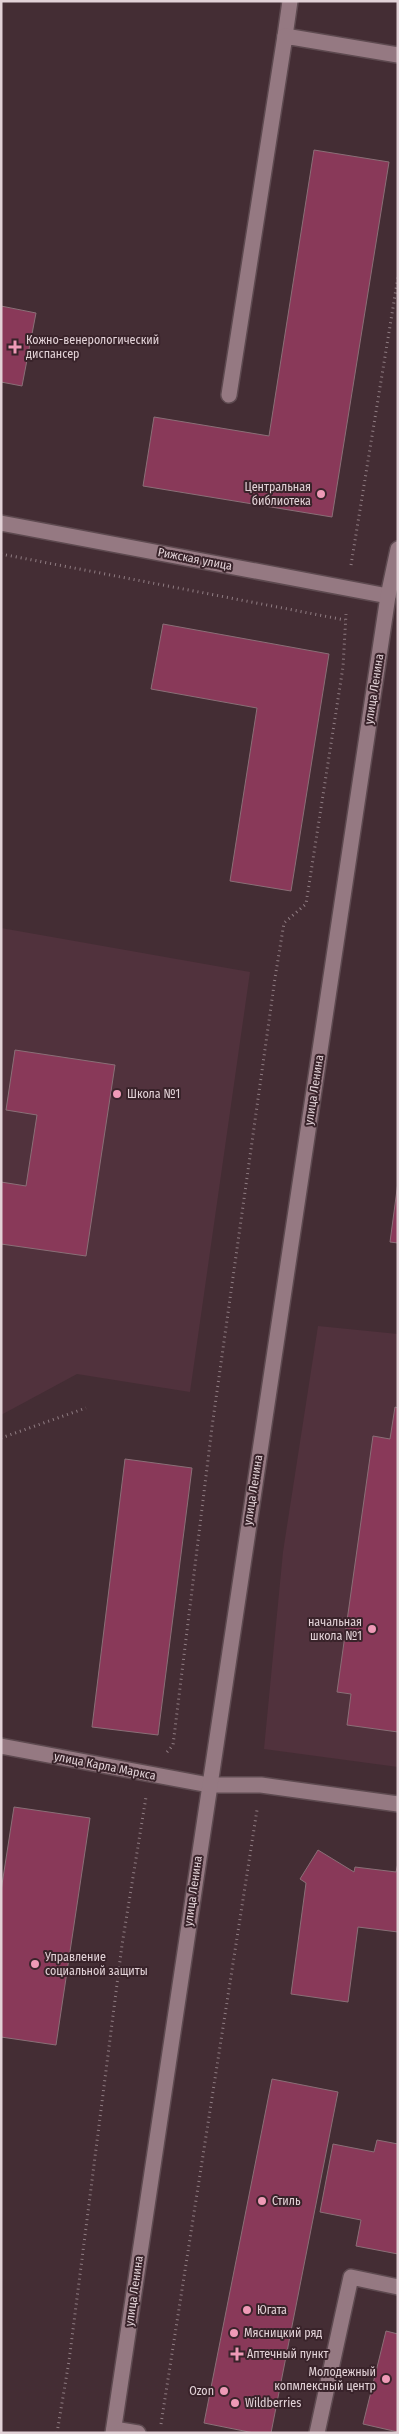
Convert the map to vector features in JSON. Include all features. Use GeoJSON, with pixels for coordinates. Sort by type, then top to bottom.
{"type":"FeatureCollection","features":[{"type":"Feature","properties":{"kind":"street"},"geometry":{"type":"LineString","coordinates":[[229,395],[290,1]]}},
{"type":"Feature","properties":{"kind":"street"},"geometry":{"type":"LineString","coordinates":[[285,36],[398,55]]}},
{"type":"Feature","properties":{"kind":"street","name":"Рижская улица"},"geometry":{"type":"LineString","coordinates":[[1,523],[388,596]]}},
{"type":"Feature","properties":{"kind":"street","name":"улица Ленина"},"geometry":{"type":"LineString","coordinates":[[114,2431],[388,596],[398,548]]}},
{"type":"Feature","properties":{"kind":"street","name":"улица Карла Маркса"},"geometry":{"type":"LineString","coordinates":[[1,1746],[209,1785],[261,1785],[398,1804]]}},
{"type":"Feature","properties":{"kind":"street"},"geometry":{"type":"LineString","coordinates":[[317,2433],[351,2277],[398,2287]]}},
{"type":"Feature","properties":{"kind":"street"},"geometry":{"type":"LineString","coordinates":[[114,2431],[138,2433]]}},
{"type":"Feature","properties":{"kind":"path"},"geometry":{"type":"LineString","coordinates":[[57,2433],[69,2361],[122,1945],[150,1774],[173,1745],[212,1427],[275,978],[284,923],[306,904],[343,667],[347,588],[398,277]]}},
{"type":"Feature","properties":{"kind":"path"},"geometry":{"type":"LineString","coordinates":[[1,554],[346,620]]}},
{"type":"Feature","properties":{"kind":"path"},"geometry":{"type":"LineString","coordinates":[[1,1438],[86,1408]]}},
{"type":"Feature","properties":{"kind":"path"},"geometry":{"type":"LineString","coordinates":[[160,2433],[261,1785]]}},
{"type":"Feature","properties":{"kind":"shaded area","name":"Школа №1"},"geometry":{"type":"Polygon","coordinates":[[[1,928],[250,972],[190,1392],[77,1374],[1,1415],[1,928]]]}},
{"type":"Feature","properties":{"kind":"shaded area"},"geometry":{"type":"Polygon","coordinates":[[[318,1326],[398,1334],[398,1767],[264,1749],[283,1552],[318,1326]]]}},
{"type":"Feature","properties":{"kind":"building"},"geometry":{"type":"Polygon","coordinates":[[[314,150],[389,162],[332,517],[143,486],[154,417],[269,436],[314,150]]]}},
{"type":"Feature","properties":{"kind":"building","name":"Кожно-венерологический диспансер"},"geometry":{"type":"Polygon","coordinates":[[[1,306],[36,313],[22,386],[1,382],[1,306]]]}},
{"type":"Feature","properties":{"kind":"building"},"geometry":{"type":"Polygon","coordinates":[[[163,624],[329,654],[291,891],[230,881],[257,708],[151,689],[163,624]]]}},
{"type":"Feature","properties":{"kind":"building"},"geometry":{"type":"Polygon","coordinates":[[[15,1050],[115,1065],[86,1256],[1,1244],[1,1182],[26,1186],[37,1115],[6,1110],[15,1050]]]}},
{"type":"Feature","properties":{"kind":"building"},"geometry":{"type":"Polygon","coordinates":[[[398,1182],[398,1243],[390,1242],[398,1182]]]}},
{"type":"Feature","properties":{"kind":"building","name":"начальная школа №1"},"geometry":{"type":"Polygon","coordinates":[[[395,1407],[398,1408],[398,1732],[347,1725],[351,1694],[337,1692],[373,1436],[390,1439],[395,1407]]]}},
{"type":"Feature","properties":{"kind":"building"},"geometry":{"type":"Polygon","coordinates":[[[125,1459],[192,1468],[158,1735],[92,1727],[125,1459]]]}},
{"type":"Feature","properties":{"kind":"building","name":"Управление социальной защиты"},"geometry":{"type":"Polygon","coordinates":[[[14,1807],[90,1818],[56,2045],[1,2037],[1,1891],[14,1807]]]}},
{"type":"Feature","properties":{"kind":"building"},"geometry":{"type":"Polygon","coordinates":[[[318,1850],[354,1872],[355,1867],[396,1872],[398,1863],[398,1932],[358,1927],[348,2002],[291,1994],[306,1883],[300,1879],[318,1850]]]}},
{"type":"Feature","properties":{"kind":"building"},"geometry":{"type":"Polygon","coordinates":[[[272,2079],[338,2092],[271,2433],[254,2433],[204,2423],[272,2079]]]}},
{"type":"Feature","properties":{"kind":"building"},"geometry":{"type":"Polygon","coordinates":[[[377,2140],[398,2144],[398,2254],[356,2246],[361,2220],[320,2212],[333,2144],[374,2152],[377,2140]]]}},
{"type":"Feature","properties":{"kind":"building","name":"Молодежный копмлексный центр"},"geometry":{"type":"Polygon","coordinates":[[[386,2331],[398,2334],[398,2432],[363,2424],[386,2331]]]}},
{"type":"Feature","properties":{"kind":"place","name":"Кожно-венерологический диспансер"},"geometry":{"type":"Point","coordinates":[15,347]}},
{"type":"Feature","properties":{"kind":"place","name":"Центральная библиотека"},"geometry":{"type":"Point","coordinates":[321,494]}},
{"type":"Feature","properties":{"kind":"place","name":"Школа №1"},"geometry":{"type":"Point","coordinates":[117,1094]}},
{"type":"Feature","properties":{"kind":"place","name":"начальная школа №1"},"geometry":{"type":"Point","coordinates":[372,1629]}},
{"type":"Feature","properties":{"kind":"place","name":"Управление социальной защиты"},"geometry":{"type":"Point","coordinates":[35,1964]}},
{"type":"Feature","properties":{"kind":"place","name":"Стиль"},"geometry":{"type":"Point","coordinates":[262,2201]}},
{"type":"Feature","properties":{"kind":"place","name":"Югата"},"geometry":{"type":"Point","coordinates":[247,2310]}},
{"type":"Feature","properties":{"kind":"place","name":"Мясницкий ряд"},"geometry":{"type":"Point","coordinates":[234,2333]}},
{"type":"Feature","properties":{"kind":"place","name":"Аптечный пункт"},"geometry":{"type":"Point","coordinates":[237,2354]}},
{"type":"Feature","properties":{"kind":"place","name":"Молодежный копмлексный центр"},"geometry":{"type":"Point","coordinates":[386,2379]}},
{"type":"Feature","properties":{"kind":"place","name":"Ozon"},"geometry":{"type":"Point","coordinates":[224,2391]}},
{"type":"Feature","properties":{"kind":"place","name":"Wildberries"},"geometry":{"type":"Point","coordinates":[235,2403]}}]}
